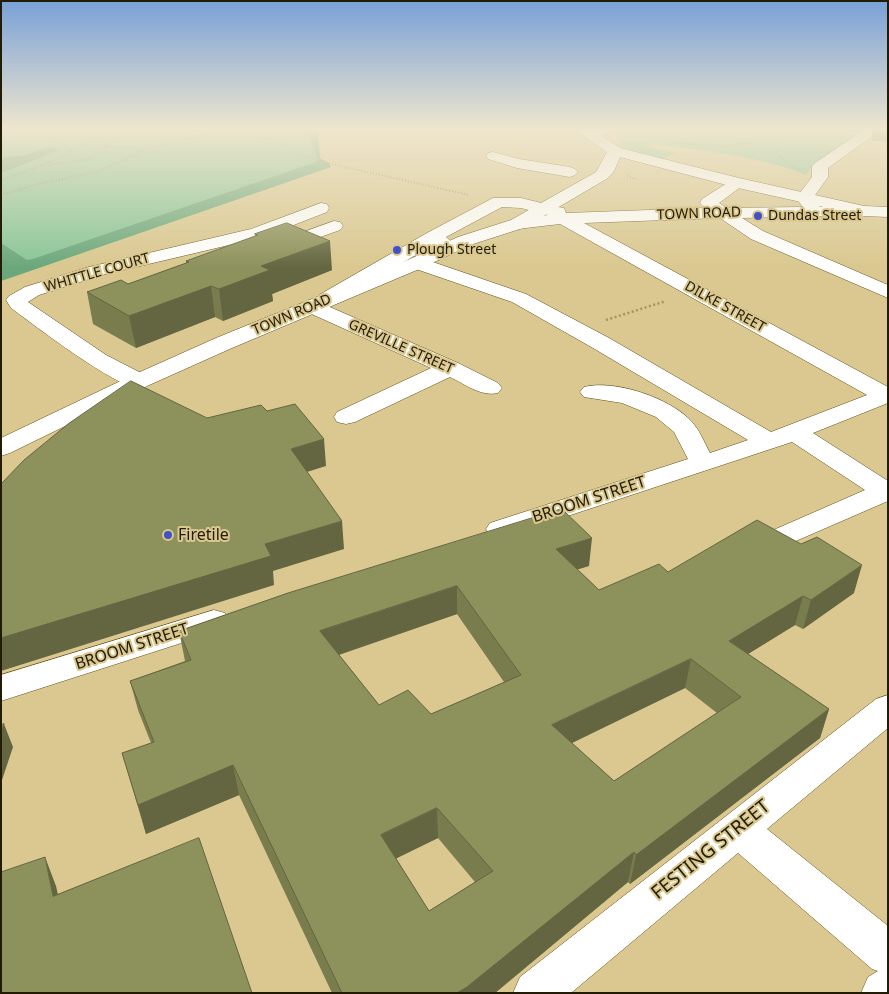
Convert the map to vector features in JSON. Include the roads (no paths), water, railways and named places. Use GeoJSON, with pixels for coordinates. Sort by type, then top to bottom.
{"type":"FeatureCollection","features":[{"type":"Feature","properties":{"kind":"street"},"geometry":{"type":"LineString","coordinates":[[554,182],[565,175]]}},
{"type":"Feature","properties":{"kind":"street"},"geometry":{"type":"LineString","coordinates":[[517,224],[539,200],[601,175]]}},
{"type":"Feature","properties":{"kind":"street"},"geometry":{"type":"LineString","coordinates":[[705,175],[810,204],[820,175]]}},
{"type":"Feature","properties":{"kind":"street"},"geometry":{"type":"LineString","coordinates":[[738,184],[715,208],[757,235],[888,292]]}},
{"type":"Feature","properties":{"kind":"street","name":"TOWN ROAD"},"geometry":{"type":"LineString","coordinates":[[1,448],[139,381],[417,263],[449,242],[499,202],[521,203],[539,200],[594,217]]}},
{"type":"Feature","properties":{"kind":"street"},"geometry":{"type":"LineString","coordinates":[[312,307],[449,242],[521,203]]}},
{"type":"Feature","properties":{"kind":"street","name":"TOWN ROAD"},"geometry":{"type":"LineString","coordinates":[[449,242],[517,224],[564,218],[810,204],[888,212]]}},
{"type":"Feature","properties":{"kind":"street","name":"WHITTLE COURT"},"geometry":{"type":"LineString","coordinates":[[139,381],[98,360],[18,304],[16,300],[32,291],[108,268],[257,233],[321,208]]}},
{"type":"Feature","properties":{"kind":"street","name":"DILKE STREET"},"geometry":{"type":"LineString","coordinates":[[564,218],[886,397]]}},
{"type":"Feature","properties":{"kind":"street"},"geometry":{"type":"LineString","coordinates":[[266,252],[334,226]]}},
{"type":"Feature","properties":{"kind":"street"},"geometry":{"type":"LineString","coordinates":[[417,263],[519,298],[782,437],[870,480],[878,487],[880,494],[772,541]]}},
{"type":"Feature","properties":{"kind":"street"},"geometry":{"type":"LineString","coordinates":[[108,268],[132,282]]}},
{"type":"Feature","properties":{"kind":"street","name":"GREVILLE STREET"},"geometry":{"type":"LineString","coordinates":[[312,307],[450,368],[490,388]]}},
{"type":"Feature","properties":{"kind":"street"},"geometry":{"type":"LineString","coordinates":[[346,417],[450,368]]}},
{"type":"Feature","properties":{"kind":"street"},"geometry":{"type":"LineString","coordinates":[[592,392],[609,392],[624,395],[645,402],[669,416],[684,428],[704,463]]}},
{"type":"Feature","properties":{"kind":"street"},"geometry":{"type":"LineString","coordinates":[[28,460],[112,394]]}},
{"type":"Feature","properties":{"kind":"street","name":"BROOM STREET"},"geometry":{"type":"LineString","coordinates":[[476,536],[782,437],[886,397]]}},
{"type":"Feature","properties":{"kind":"street","name":"BROOM STREET"},"geometry":{"type":"LineString","coordinates":[[1,688],[239,612]]}},
{"type":"Feature","properties":{"kind":"street","name":"FESTING STREET"},"geometry":{"type":"LineString","coordinates":[[536,993],[888,708]]}},
{"type":"Feature","properties":{"kind":"street"},"geometry":{"type":"LineString","coordinates":[[738,829],[888,954]]}},
{"type":"Feature","properties":{"kind":"street"},"geometry":{"type":"LineString","coordinates":[[884,993],[888,989]]}},
{"type":"Feature","properties":{"kind":"place","name":"Dundas Street"},"geometry":{"type":"Point","coordinates":[758,216]}},
{"type":"Feature","properties":{"kind":"place","name":"Plough Street"},"geometry":{"type":"Point","coordinates":[397,250]}},
{"type":"Feature","properties":{"kind":"place","name":"Firetile"},"geometry":{"type":"Point","coordinates":[168,535]}}]}
